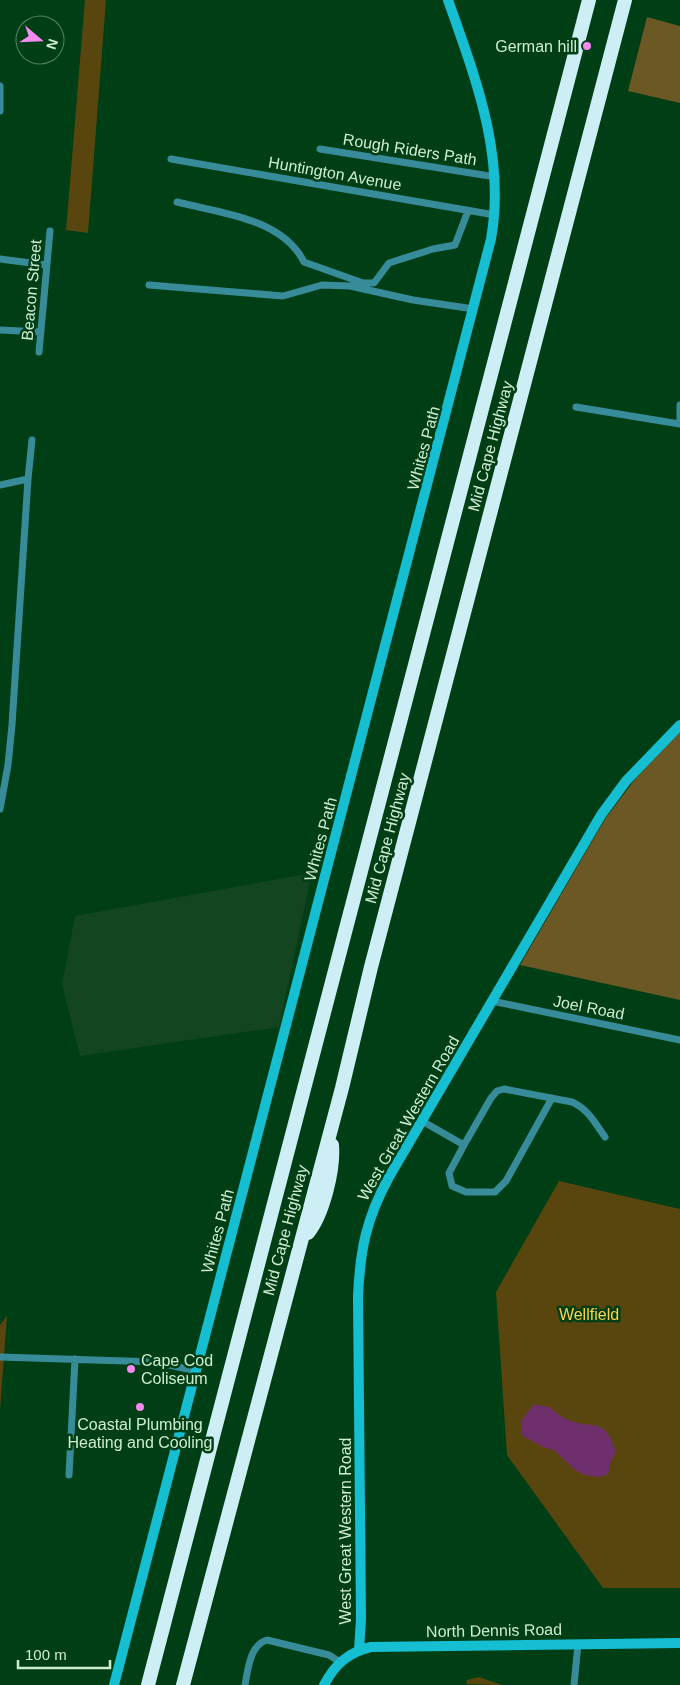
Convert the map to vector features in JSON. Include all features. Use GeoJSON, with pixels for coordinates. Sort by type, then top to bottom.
{"type":"FeatureCollection","features":[{"type":"Feature","properties":{"kind":"highway","name":"Mid Cape Highway"},"geometry":{"type":"LineString","coordinates":[[148,1685],[589,0]]}},
{"type":"Feature","properties":{"kind":"highway","name":"Mid Cape Highway"},"geometry":{"type":"LineString","coordinates":[[183,1685],[301,1241],[313,1227],[321,1207],[332,1163],[330,1131],[373,958],[625,0]]}},
{"type":"Feature","properties":{"kind":"street","name":"Whites Path"},"geometry":{"type":"LineString","coordinates":[[114,1685],[474,309],[495,215],[496,177],[485,112],[448,0]]}},
{"type":"Feature","properties":{"kind":"street"},"geometry":{"type":"LineString","coordinates":[[0,86],[0,111]]}},
{"type":"Feature","properties":{"kind":"street","name":"Rough Riders Path"},"geometry":{"type":"LineString","coordinates":[[320,149],[496,177]]}},
{"type":"Feature","properties":{"kind":"street","name":"Huntington Avenue"},"geometry":{"type":"LineString","coordinates":[[171,159],[495,215]]}},
{"type":"Feature","properties":{"kind":"street"},"geometry":{"type":"LineString","coordinates":[[177,202],[256,222],[281,236],[299,252],[304,262],[364,283],[374,283],[389,263],[433,249],[454,245],[468,211]]}},
{"type":"Feature","properties":{"kind":"street","name":"Beacon Street"},"geometry":{"type":"LineString","coordinates":[[38,352],[50,231]]}},
{"type":"Feature","properties":{"kind":"street"},"geometry":{"type":"LineString","coordinates":[[0,259],[46,265]]}},
{"type":"Feature","properties":{"kind":"street"},"geometry":{"type":"LineString","coordinates":[[150,285],[284,296],[322,285],[350,286],[414,300],[474,309]]}},
{"type":"Feature","properties":{"kind":"street"},"geometry":{"type":"LineString","coordinates":[[0,330],[41,332]]}},
{"type":"Feature","properties":{"kind":"street"},"geometry":{"type":"LineString","coordinates":[[576,407],[680,424],[680,405]]}},
{"type":"Feature","properties":{"kind":"street"},"geometry":{"type":"LineString","coordinates":[[0,810],[8,765],[12,725],[32,440]]}},
{"type":"Feature","properties":{"kind":"street"},"geometry":{"type":"LineString","coordinates":[[0,485],[28,479]]}},
{"type":"Feature","properties":{"kind":"street","name":"West Great Western Road"},"geometry":{"type":"LineString","coordinates":[[359,1650],[361,1619],[358,1297],[365,1232],[372,1210],[601,814],[626,781],[680,725]]}},
{"type":"Feature","properties":{"kind":"street","name":"Joel Road"},"geometry":{"type":"LineString","coordinates":[[492,1001],[680,1040]]}},
{"type":"Feature","properties":{"kind":"street"},"geometry":{"type":"LineString","coordinates":[[552,1098],[506,1182],[495,1192],[466,1192],[452,1186],[449,1173],[491,1098],[500,1089],[552,1098],[580,1106],[587,1112],[605,1137]]}},
{"type":"Feature","properties":{"kind":"street"},"geometry":{"type":"LineString","coordinates":[[422,1121],[464,1145]]}},
{"type":"Feature","properties":{"kind":"street"},"geometry":{"type":"LineString","coordinates":[[0,1357],[169,1363],[196,1370]]}},
{"type":"Feature","properties":{"kind":"street"},"geometry":{"type":"LineString","coordinates":[[69,1475],[75,1359]]}},
{"type":"Feature","properties":{"kind":"street"},"geometry":{"type":"LineString","coordinates":[[245,1685],[252,1654],[258,1644],[267,1640],[329,1655],[340,1662]]}},
{"type":"Feature","properties":{"kind":"street","name":"North Dennis Road"},"geometry":{"type":"LineString","coordinates":[[324,1685],[340,1662],[359,1650],[386,1646],[680,1643]]}},
{"type":"Feature","properties":{"kind":"street"},"geometry":{"type":"LineString","coordinates":[[574,1685],[578,1644]]}},
{"type":"Feature","properties":{"kind":"shaded area"},"geometry":{"type":"Polygon","coordinates":[[[647,17],[680,26],[680,103],[628,91],[647,17]]]}},
{"type":"Feature","properties":{"kind":"shaded area"},"geometry":{"type":"Polygon","coordinates":[[[680,732],[680,1000],[520,965],[605,819],[636,778],[680,732]]]}},
{"type":"Feature","properties":{"kind":"shaded area"},"geometry":{"type":"Polygon","coordinates":[[[312,873],[279,1027],[80,1056],[62,984],[75,916],[312,873]]]}},
{"type":"Feature","properties":{"kind":"shaded area"},"geometry":{"type":"Polygon","coordinates":[[[533,1405],[550,1408],[568,1420],[598,1426],[608,1433],[616,1452],[611,1461],[608,1474],[599,1477],[584,1475],[574,1469],[554,1450],[543,1447],[521,1435],[522,1420],[533,1405]]]}},
{"type":"Feature","properties":{"kind":"green space"},"geometry":{"type":"Polygon","coordinates":[[[85,0],[106,0],[88,233],[66,230],[85,0]]]}},
{"type":"Feature","properties":{"kind":"green space","name":"Wellfield"},"geometry":{"type":"Polygon","coordinates":[[[559,1181],[680,1209],[680,1588],[603,1588],[507,1455],[496,1292],[559,1181]]]}},
{"type":"Feature","properties":{"kind":"green space"},"geometry":{"type":"Polygon","coordinates":[[[7,1316],[0,1410],[0,1325],[7,1316]]]}},
{"type":"Feature","properties":{"kind":"green space"},"geometry":{"type":"Polygon","coordinates":[[[479,1677],[502,1685],[466,1684],[467,1680],[479,1677]]]}},
{"type":"Feature","properties":{"kind":"place","name":"German hill"},"geometry":{"type":"Point","coordinates":[587,46]}},
{"type":"Feature","properties":{"kind":"place","name":"Cape Cod Coliseum"},"geometry":{"type":"Point","coordinates":[131,1369]}},
{"type":"Feature","properties":{"kind":"place","name":"Coastal Plumbing Heating and Cooling"},"geometry":{"type":"Point","coordinates":[140,1407]}}]}
